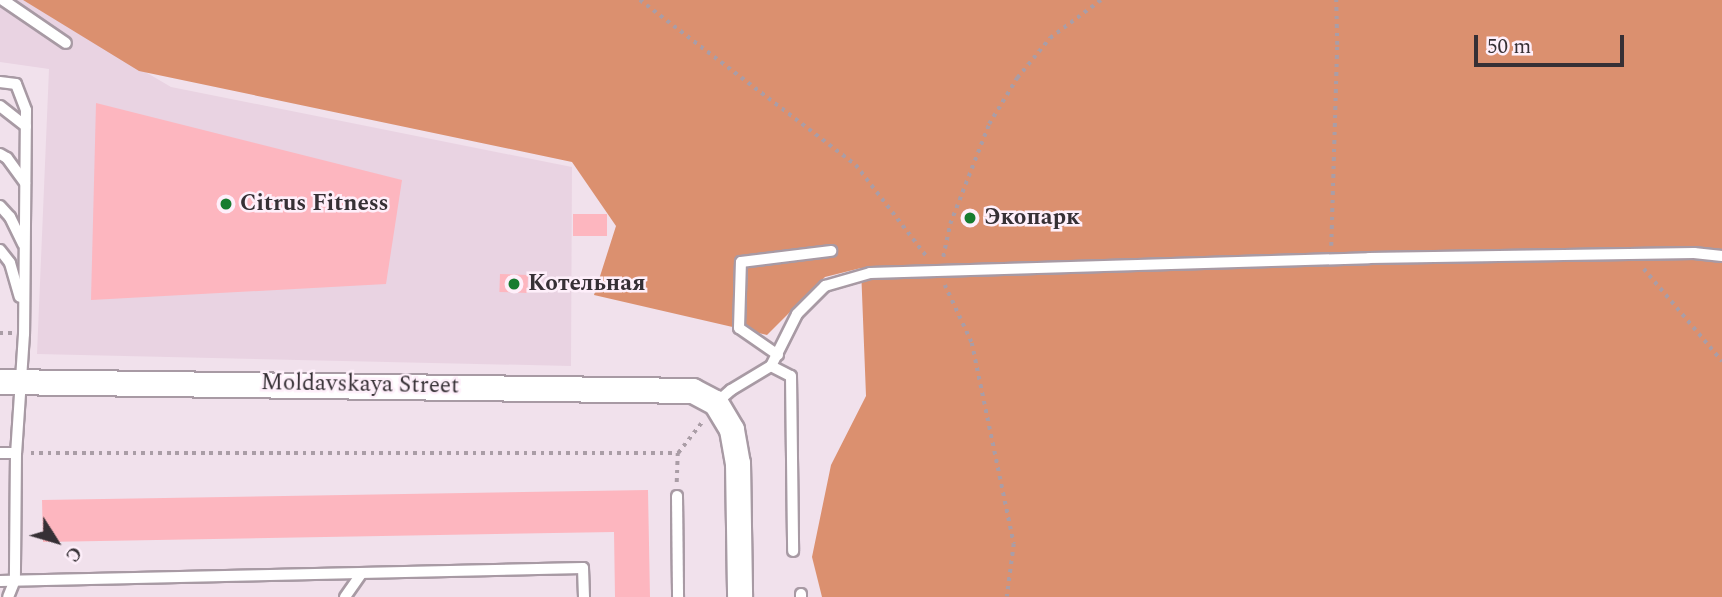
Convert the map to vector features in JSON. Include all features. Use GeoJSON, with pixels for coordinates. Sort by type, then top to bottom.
{"type":"FeatureCollection","features":[{"type":"Feature","properties":{"kind":"street","name":"Moldavskaya Street"},"geometry":{"type":"LineString","coordinates":[[10,382],[668,389],[693,391],[716,403]]}},
{"type":"Feature","properties":{"kind":"street"},"geometry":{"type":"LineString","coordinates":[[716,403],[732,430],[738,463],[740,597]]}},
{"type":"Feature","properties":{"kind":"lane"},"geometry":{"type":"LineString","coordinates":[[2,0],[66,43]]}},
{"type":"Feature","properties":{"kind":"lane"},"geometry":{"type":"LineString","coordinates":[[0,82],[16,84],[26,110],[23,307],[10,382],[16,453],[15,580],[8,597]]}},
{"type":"Feature","properties":{"kind":"lane"},"geometry":{"type":"LineString","coordinates":[[0,106],[26,126]]}},
{"type":"Feature","properties":{"kind":"lane"},"geometry":{"type":"LineString","coordinates":[[0,154],[25,183]]}},
{"type":"Feature","properties":{"kind":"lane"},"geometry":{"type":"LineString","coordinates":[[0,206],[10,217],[24,245]]}},
{"type":"Feature","properties":{"kind":"lane"},"geometry":{"type":"LineString","coordinates":[[0,250],[10,263],[23,307]]}},
{"type":"Feature","properties":{"kind":"lane"},"geometry":{"type":"LineString","coordinates":[[778,355],[739,328],[741,262],[831,251]]}},
{"type":"Feature","properties":{"kind":"lane"},"geometry":{"type":"LineString","coordinates":[[716,403],[731,390],[771,366],[797,314],[825,286],[870,274],[1330,259],[1695,253],[1722,256]]}},
{"type":"Feature","properties":{"kind":"lane"},"geometry":{"type":"LineString","coordinates":[[771,366],[792,376],[793,551]]}},
{"type":"Feature","properties":{"kind":"lane"},"geometry":{"type":"LineString","coordinates":[[0,453],[16,453]]}},
{"type":"Feature","properties":{"kind":"lane"},"geometry":{"type":"LineString","coordinates":[[677,496],[678,597]]}},
{"type":"Feature","properties":{"kind":"lane"},"geometry":{"type":"LineString","coordinates":[[0,581],[583,568],[584,597]]}},
{"type":"Feature","properties":{"kind":"lane"},"geometry":{"type":"LineString","coordinates":[[345,597],[362,573]]}},
{"type":"Feature","properties":{"kind":"path"},"geometry":{"type":"LineString","coordinates":[[640,0],[856,165],[939,272],[972,343],[1014,544],[1007,597]]}},
{"type":"Feature","properties":{"kind":"path"},"geometry":{"type":"LineString","coordinates":[[939,272],[950,224],[989,124],[1017,78],[1050,38],[1101,0]]}},
{"type":"Feature","properties":{"kind":"path"},"geometry":{"type":"LineString","coordinates":[[1330,259],[1336,0]]}},
{"type":"Feature","properties":{"kind":"path"},"geometry":{"type":"LineString","coordinates":[[1631,254],[1722,361]]}},
{"type":"Feature","properties":{"kind":"path"},"geometry":{"type":"LineString","coordinates":[[677,496],[678,453],[716,403]]}},
{"type":"Feature","properties":{"kind":"path"},"geometry":{"type":"LineString","coordinates":[[16,453],[678,453]]}},
{"type":"Feature","properties":{"kind":"shaded area"},"geometry":{"type":"Polygon","coordinates":[[[0,0],[23,0],[171,87],[572,167],[571,366],[37,354],[49,69],[0,62],[0,0]]]}},
{"type":"Feature","properties":{"kind":"shaded area"},"geometry":{"type":"Polygon","coordinates":[[[23,0],[1722,0],[1722,597],[822,597],[812,557],[831,465],[866,396],[861,268],[825,277],[767,335],[594,295],[616,226],[572,162],[139,71],[23,0]]]}},
{"type":"Feature","properties":{"kind":"building"},"geometry":{"type":"Polygon","coordinates":[[[96,103],[402,180],[386,284],[91,300],[96,103]]]}},
{"type":"Feature","properties":{"kind":"building"},"geometry":{"type":"Polygon","coordinates":[[[573,214],[607,214],[607,236],[573,236],[573,214]]]}},
{"type":"Feature","properties":{"kind":"building","name":"Котельная"},"geometry":{"type":"Polygon","coordinates":[[[500,274],[528,275],[527,293],[499,292],[500,274]]]}},
{"type":"Feature","properties":{"kind":"building"},"geometry":{"type":"Polygon","coordinates":[[[648,490],[650,597],[615,597],[614,532],[43,542],[42,500],[648,490]]]}},
{"type":"Feature","properties":{"kind":"place","name":"Citrus Fitness"},"geometry":{"type":"Point","coordinates":[226,204]}},
{"type":"Feature","properties":{"kind":"place","name":"Экопарк"},"geometry":{"type":"Point","coordinates":[970,218]}},
{"type":"Feature","properties":{"kind":"place","name":"Котельная"},"geometry":{"type":"Point","coordinates":[514,284]}}]}
